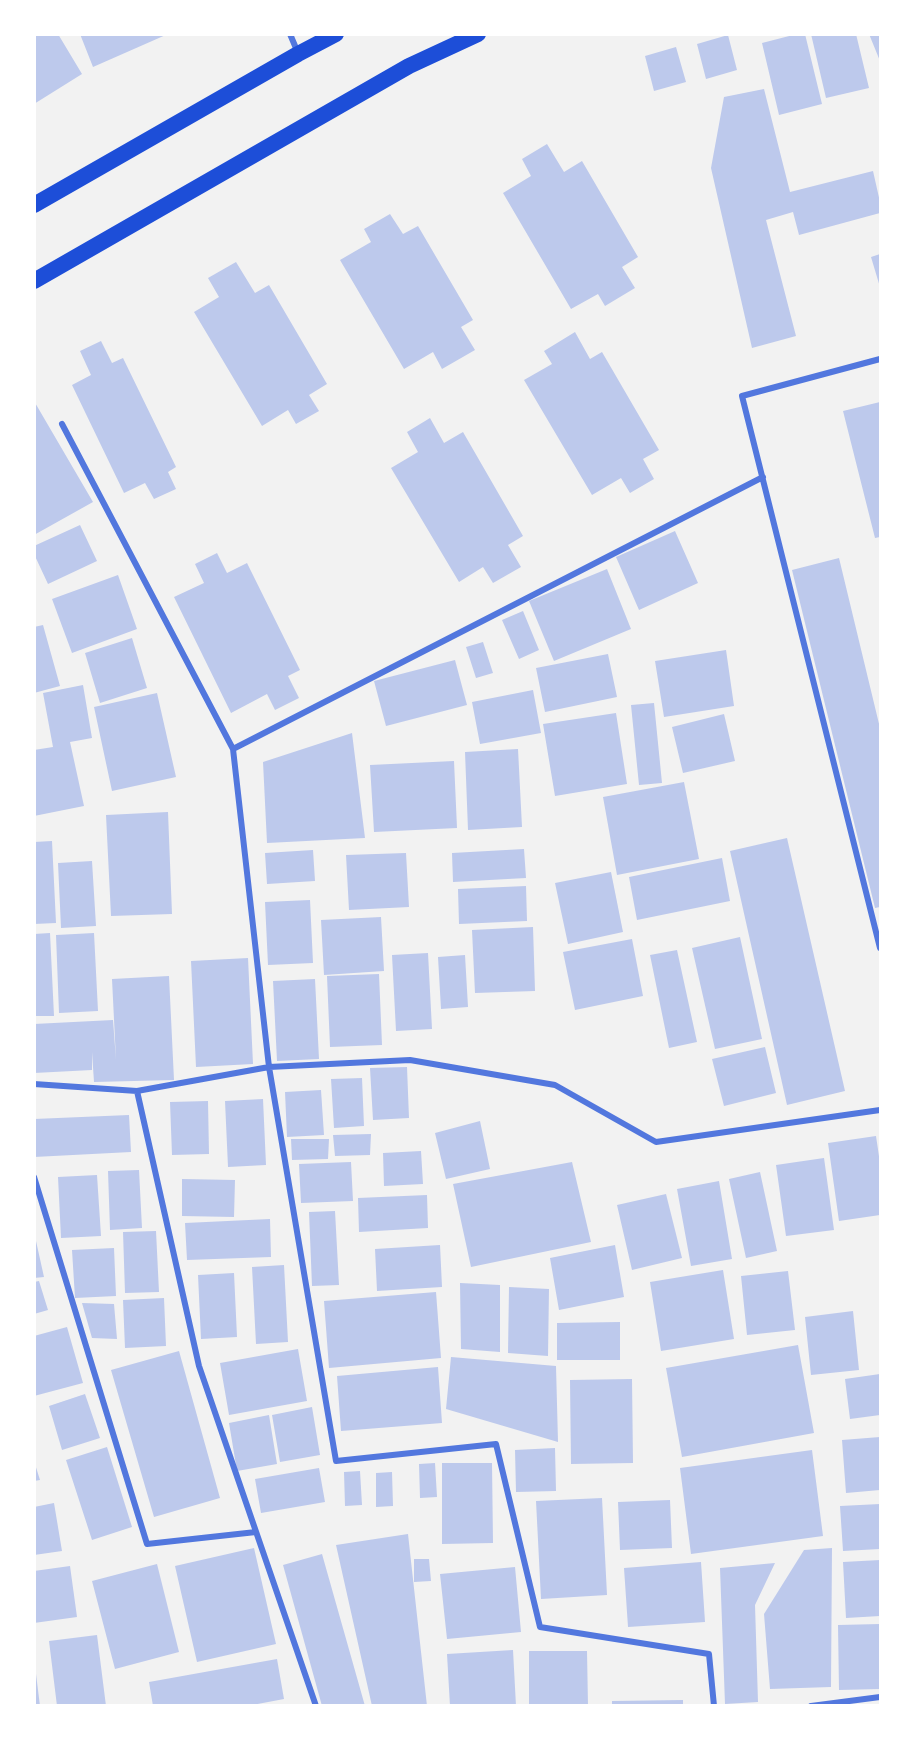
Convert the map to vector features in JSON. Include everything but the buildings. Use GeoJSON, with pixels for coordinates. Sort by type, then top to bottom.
{"type":"FeatureCollection","features":[{"type":"Feature","properties":{"kind":"highway"},"geometry":{"type":"LineString","coordinates":[[34,205],[336,34]]}},
{"type":"Feature","properties":{"kind":"highway"},"geometry":{"type":"LineString","coordinates":[[34,281],[409,66],[478,34]]}},
{"type":"Feature","properties":{"kind":"street"},"geometry":{"type":"LineString","coordinates":[[290,34],[298,54]]}},
{"type":"Feature","properties":{"kind":"street"},"geometry":{"type":"LineString","coordinates":[[880,358],[742,396],[880,948]]}},
{"type":"Feature","properties":{"kind":"street"},"geometry":{"type":"LineString","coordinates":[[62,424],[233,749],[269,1067],[336,1461],[496,1444],[540,1627],[709,1654],[714,1706]]}},
{"type":"Feature","properties":{"kind":"street"},"geometry":{"type":"LineString","coordinates":[[233,749],[763,477]]}},
{"type":"Feature","properties":{"kind":"street"},"geometry":{"type":"LineString","coordinates":[[34,1084],[137,1091],[269,1067],[410,1060],[555,1085],[656,1142],[880,1110]]}},
{"type":"Feature","properties":{"kind":"street"},"geometry":{"type":"LineString","coordinates":[[137,1091],[199,1366],[316,1706]]}},
{"type":"Feature","properties":{"kind":"street"},"geometry":{"type":"LineString","coordinates":[[34,1177],[147,1544],[256,1532]]}},
{"type":"Feature","properties":{"kind":"street"},"geometry":{"type":"LineString","coordinates":[[811,1706],[880,1697]]}}]}
